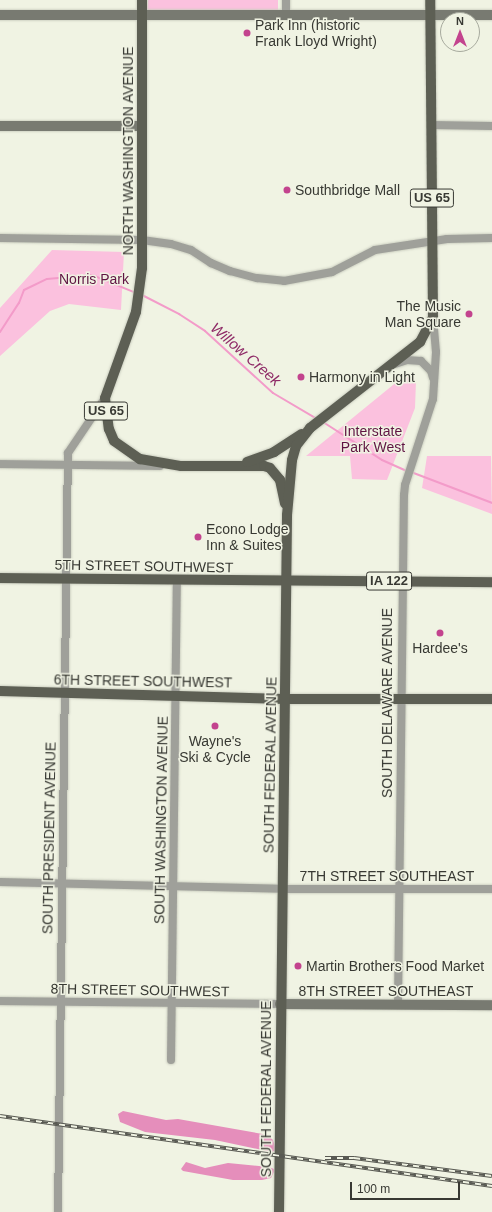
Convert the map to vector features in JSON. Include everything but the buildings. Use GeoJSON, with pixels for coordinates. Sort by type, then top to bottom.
{"type":"FeatureCollection","features":[{"type":"Feature","properties":{"kind":"main road","name":"NORTH WASHINGTON AVENUE"},"geometry":{"type":"LineString","coordinates":[[142,0],[142,268],[136,312],[105,398],[109,429],[114,441],[126,451],[140,459],[181,466],[258,465],[270,468],[280,480],[287,515]]}},
{"type":"Feature","properties":{"kind":"main road","name":"US 65"},"geometry":{"type":"LineString","coordinates":[[430,0],[430,15]]}},
{"type":"Feature","properties":{"kind":"main road"},"geometry":{"type":"LineString","coordinates":[[0,15],[492,15]]}},
{"type":"Feature","properties":{"kind":"main road","name":"SOUTH DELAWARE AVENUE"},"geometry":{"type":"LineString","coordinates":[[393,364],[420,342],[433,318],[430,15]]}},
{"type":"Feature","properties":{"kind":"main road"},"geometry":{"type":"LineString","coordinates":[[0,126],[142,126]]}},
{"type":"Feature","properties":{"kind":"main road","name":"SOUTH FEDERAL AVENUE"},"geometry":{"type":"LineString","coordinates":[[279,1212],[280,1004],[288,582],[287,515],[292,460],[296,446],[310,428],[393,364]]}},
{"type":"Feature","properties":{"kind":"main road"},"geometry":{"type":"LineString","coordinates":[[234,466],[274,452],[310,428]]}},
{"type":"Feature","properties":{"kind":"main road","name":"5TH STREET SOUTHWEST"},"geometry":{"type":"LineString","coordinates":[[0,578],[288,582]]}},
{"type":"Feature","properties":{"kind":"main road","name":"IA 122"},"geometry":{"type":"LineString","coordinates":[[288,582],[492,582]]}},
{"type":"Feature","properties":{"kind":"main road","name":"6TH STREET SOUTHWEST"},"geometry":{"type":"LineString","coordinates":[[0,691],[285,699],[492,699]]}},
{"type":"Feature","properties":{"kind":"main road","name":"8TH STREET SOUTHEAST"},"geometry":{"type":"LineString","coordinates":[[280,1004],[492,1005]]}},
{"type":"Feature","properties":{"kind":"street"},"geometry":{"type":"LineString","coordinates":[[286,0],[286,15]]}},
{"type":"Feature","properties":{"kind":"street"},"geometry":{"type":"LineString","coordinates":[[431,125],[492,126]]}},
{"type":"Feature","properties":{"kind":"street"},"geometry":{"type":"LineString","coordinates":[[0,238],[142,240],[171,244],[191,250],[210,263],[230,271],[257,278],[284,281],[332,272],[375,250],[447,239],[492,238]]}},
{"type":"Feature","properties":{"kind":"street","name":"SOUTH DELAWARE AVENUE"},"geometry":{"type":"LineString","coordinates":[[398,1005],[402,581],[405,484],[428,417],[436,352],[433,318]]}},
{"type":"Feature","properties":{"kind":"street"},"geometry":{"type":"LineString","coordinates":[[393,364],[407,360],[421,361],[431,371],[433,381]]}},
{"type":"Feature","properties":{"kind":"street"},"geometry":{"type":"LineString","coordinates":[[67,465],[68,453],[105,398]]}},
{"type":"Feature","properties":{"kind":"street"},"geometry":{"type":"LineString","coordinates":[[0,464],[181,466]]}},
{"type":"Feature","properties":{"kind":"street","name":"SOUTH PRESIDENT AVENUE"},"geometry":{"type":"LineString","coordinates":[[58,1212],[60,883],[65,693],[67,465]]}},
{"type":"Feature","properties":{"kind":"street","name":"SOUTH WASHINGTON AVENUE"},"geometry":{"type":"LineString","coordinates":[[171,1060],[177,580]]}},
{"type":"Feature","properties":{"kind":"street","name":"7TH STREET SOUTHEAST"},"geometry":{"type":"LineString","coordinates":[[0,882],[282,889],[492,889]]}},
{"type":"Feature","properties":{"kind":"street","name":"8TH STREET SOUTHWEST"},"geometry":{"type":"LineString","coordinates":[[0,1001],[280,1004]]}},
{"type":"Feature","properties":{"kind":"green space"},"geometry":{"type":"Polygon","coordinates":[[[148,0],[278,0],[278,11],[147,10],[148,0]]]}},
{"type":"Feature","properties":{"kind":"green space","name":"Norris Park"},"geometry":{"type":"Polygon","coordinates":[[[52,250],[124,252],[121,310],[69,304],[50,311],[0,356],[0,308],[52,250]]]}},
{"type":"Feature","properties":{"kind":"green space","name":"Interstate Park West"},"geometry":{"type":"Polygon","coordinates":[[[404,376],[414,377],[416,381],[415,408],[387,480],[352,479],[350,456],[306,456],[404,376]]]}},
{"type":"Feature","properties":{"kind":"green space"},"geometry":{"type":"Polygon","coordinates":[[[427,456],[491,456],[492,514],[422,488],[427,456]]]}},
{"type":"Feature","properties":{"kind":"shaded area"},"geometry":{"type":"Polygon","coordinates":[[[123,1111],[166,1120],[178,1119],[268,1135],[273,1140],[276,1150],[272,1152],[215,1140],[145,1132],[120,1122],[118,1114],[123,1111]]]}},
{"type":"Feature","properties":{"kind":"shaded area"},"geometry":{"type":"Polygon","coordinates":[[[186,1162],[205,1168],[228,1163],[269,1167],[274,1169],[274,1172],[271,1178],[262,1180],[233,1180],[183,1171],[181,1169],[186,1162]]]}},
{"type":"Feature","properties":{"kind":"waterway","name":"Willow Creek"},"geometry":{"type":"LineString","coordinates":[[0,332],[19,303],[24,290],[47,279],[92,275],[136,293]]}},
{"type":"Feature","properties":{"kind":"waterway","name":"Willow Creek"},"geometry":{"type":"LineString","coordinates":[[142,295],[179,314],[205,331],[273,393],[317,419]]}},
{"type":"Feature","properties":{"kind":"waterway","name":"Willow Creek"},"geometry":{"type":"LineString","coordinates":[[323,422],[382,460],[407,471]]}},
{"type":"Feature","properties":{"kind":"waterway","name":"Willow Creek"},"geometry":{"type":"LineString","coordinates":[[411,472],[492,503]]}},
{"type":"Feature","properties":{"kind":"railway"},"geometry":{"type":"LineString","coordinates":[[0,1116],[492,1186]]}},
{"type":"Feature","properties":{"kind":"railway"},"geometry":{"type":"LineString","coordinates":[[325,1158],[354,1158],[492,1176]]}},
{"type":"Feature","properties":{"kind":"place","name":"Park Inn (historic Frank Lloyd Wright)"},"geometry":{"type":"Point","coordinates":[247,33]}},
{"type":"Feature","properties":{"kind":"place","name":"Southbridge Mall"},"geometry":{"type":"Point","coordinates":[287,190]}},
{"type":"Feature","properties":{"kind":"place","name":"The Music Man Square"},"geometry":{"type":"Point","coordinates":[469,314]}},
{"type":"Feature","properties":{"kind":"place","name":"Harmony in Light"},"geometry":{"type":"Point","coordinates":[301,377]}},
{"type":"Feature","properties":{"kind":"place","name":"Econo Lodge Inn & Suites"},"geometry":{"type":"Point","coordinates":[198,537]}},
{"type":"Feature","properties":{"kind":"place","name":"Hardee's"},"geometry":{"type":"Point","coordinates":[440,633]}},
{"type":"Feature","properties":{"kind":"place","name":"Wayne's Ski & Cycle"},"geometry":{"type":"Point","coordinates":[215,726]}},
{"type":"Feature","properties":{"kind":"place","name":"Martin Brothers Food Market"},"geometry":{"type":"Point","coordinates":[298,966]}}]}
